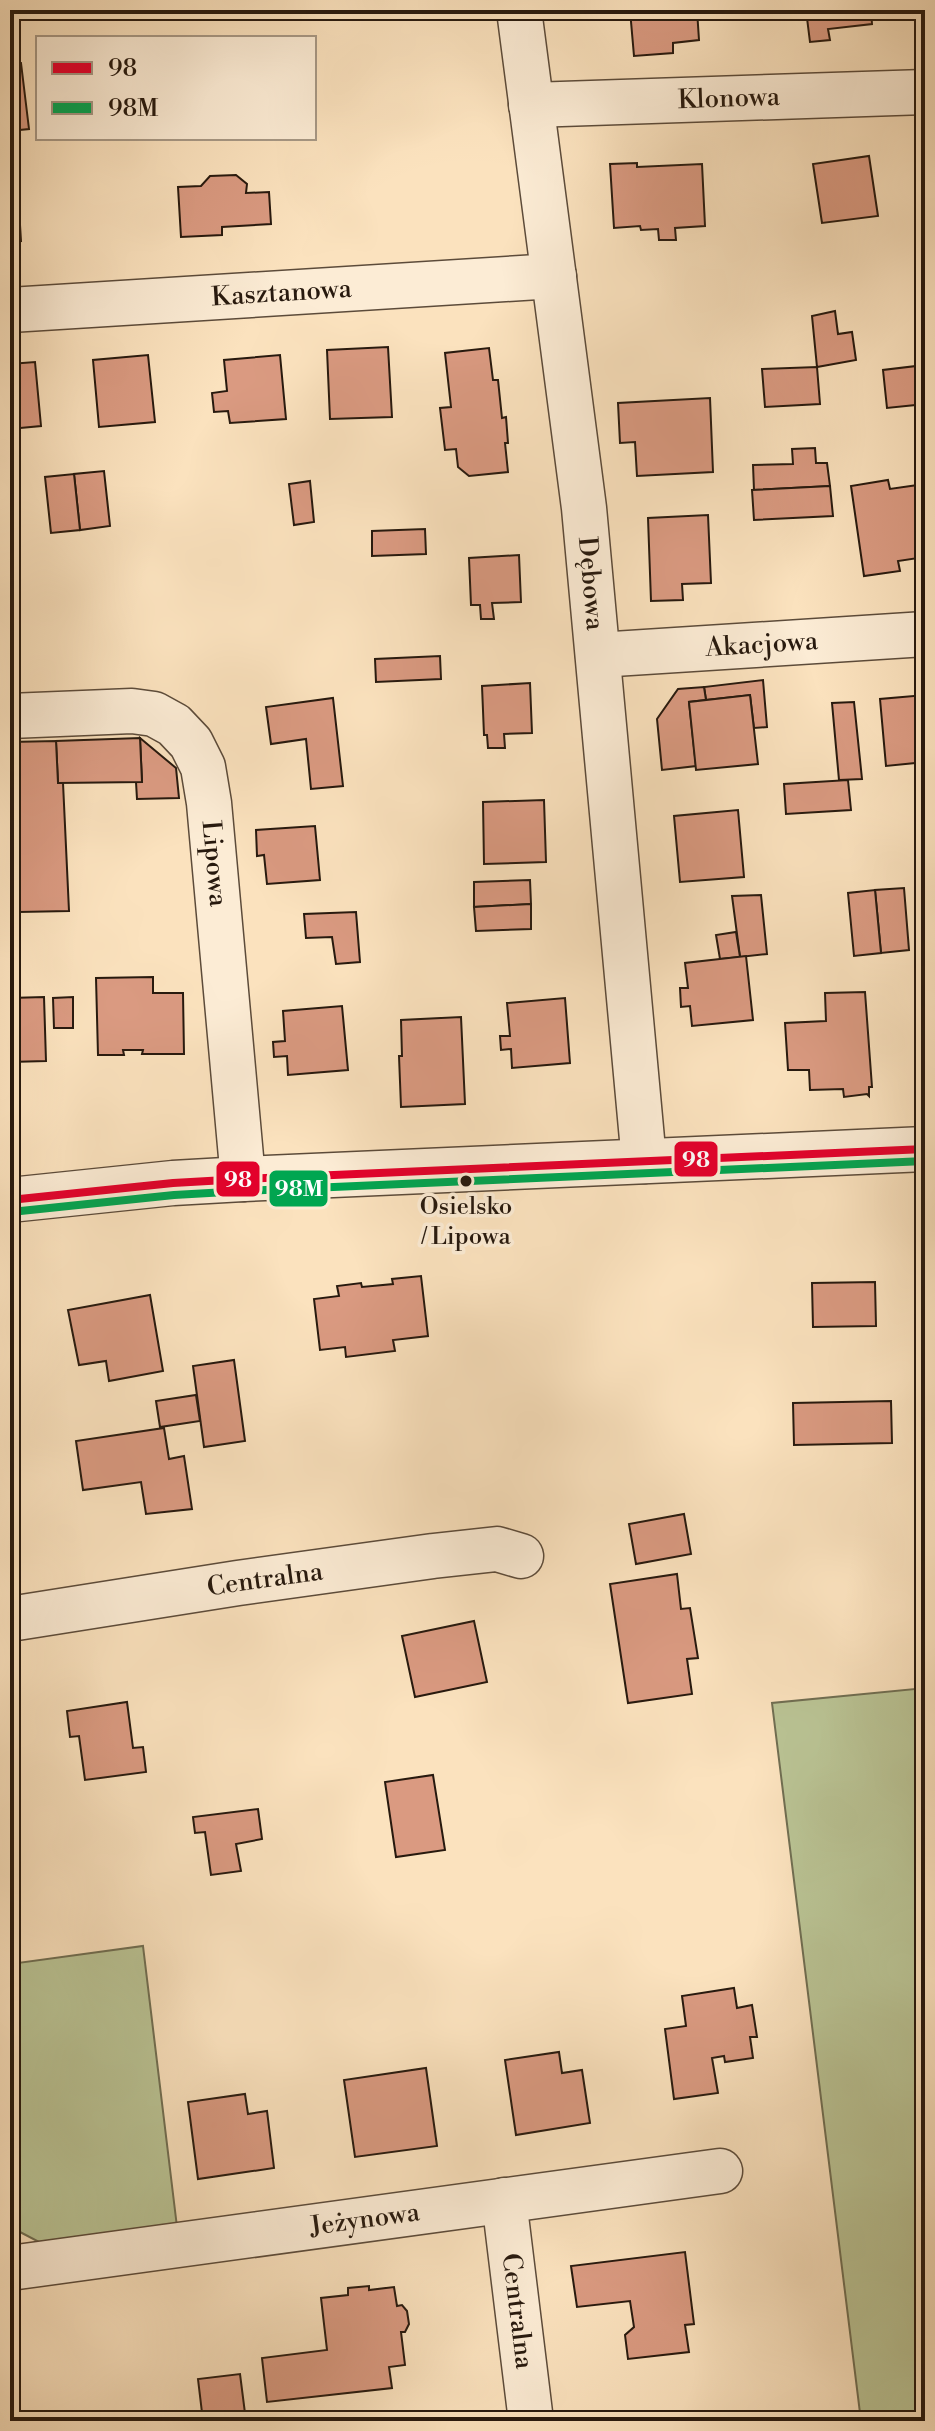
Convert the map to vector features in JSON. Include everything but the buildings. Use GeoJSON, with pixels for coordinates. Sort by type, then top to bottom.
{"type":"FeatureCollection","features":[{"type":"Feature","properties":{"kind":"street","name":"Dębowa"},"geometry":{"type":"LineString","coordinates":[[519,10],[584,508],[644,1161]]}},
{"type":"Feature","properties":{"kind":"street","name":"Klonowa"},"geometry":{"type":"LineString","coordinates":[[531,105],[925,92]]}},
{"type":"Feature","properties":{"kind":"street","name":"Kasztanowa"},"geometry":{"type":"LineString","coordinates":[[10,310],[554,276]]}},
{"type":"Feature","properties":{"kind":"street","name":"Akacjowa"},"geometry":{"type":"LineString","coordinates":[[598,655],[925,634]]}},
{"type":"Feature","properties":{"kind":"street","name":"Lipowa"},"geometry":{"type":"LineString","coordinates":[[10,716],[154,714],[174,725],[191,743],[203,767],[209,803],[243,1179]]}},
{"type":"Feature","properties":{"kind":"street"},"geometry":{"type":"LineString","coordinates":[[10,1200],[243,1179],[925,1149]]}},
{"type":"Feature","properties":{"kind":"street","name":"Centralna"},"geometry":{"type":"LineString","coordinates":[[10,1619],[433,1556],[497,1549],[521,1556]]}},
{"type":"Feature","properties":{"kind":"street","name":"Jeżynowa"},"geometry":{"type":"LineString","coordinates":[[10,2268],[720,2171]]}},
{"type":"Feature","properties":{"kind":"street","name":"Centralna"},"geometry":{"type":"LineString","coordinates":[[504,2200],[531,2421]]}},
{"type":"Feature","properties":{"kind":"green space"},"geometry":{"type":"Polygon","coordinates":[[[925,1688],[925,2421],[861,2421],[772,1703],[925,1688]]]}},
{"type":"Feature","properties":{"kind":"green space"},"geometry":{"type":"Polygon","coordinates":[[[143,1946],[177,2227],[39,2242],[20,2232],[10,2160],[10,1964],[143,1946]]]}},
{"type":"Feature","properties":{"kind":"transit line","name":"98"},"geometry":{"type":"LineString","coordinates":[[10,1200],[243,1179],[925,1149]]}},
{"type":"Feature","properties":{"kind":"transit line","name":"98M"},"geometry":{"type":"LineString","coordinates":[[11,1212],[244,1191],[925,1161]]}},
{"type":"Feature","properties":{"kind":"place","name":"Osielsko / Lipowa"},"geometry":{"type":"Point","coordinates":[466,1181]}}]}
